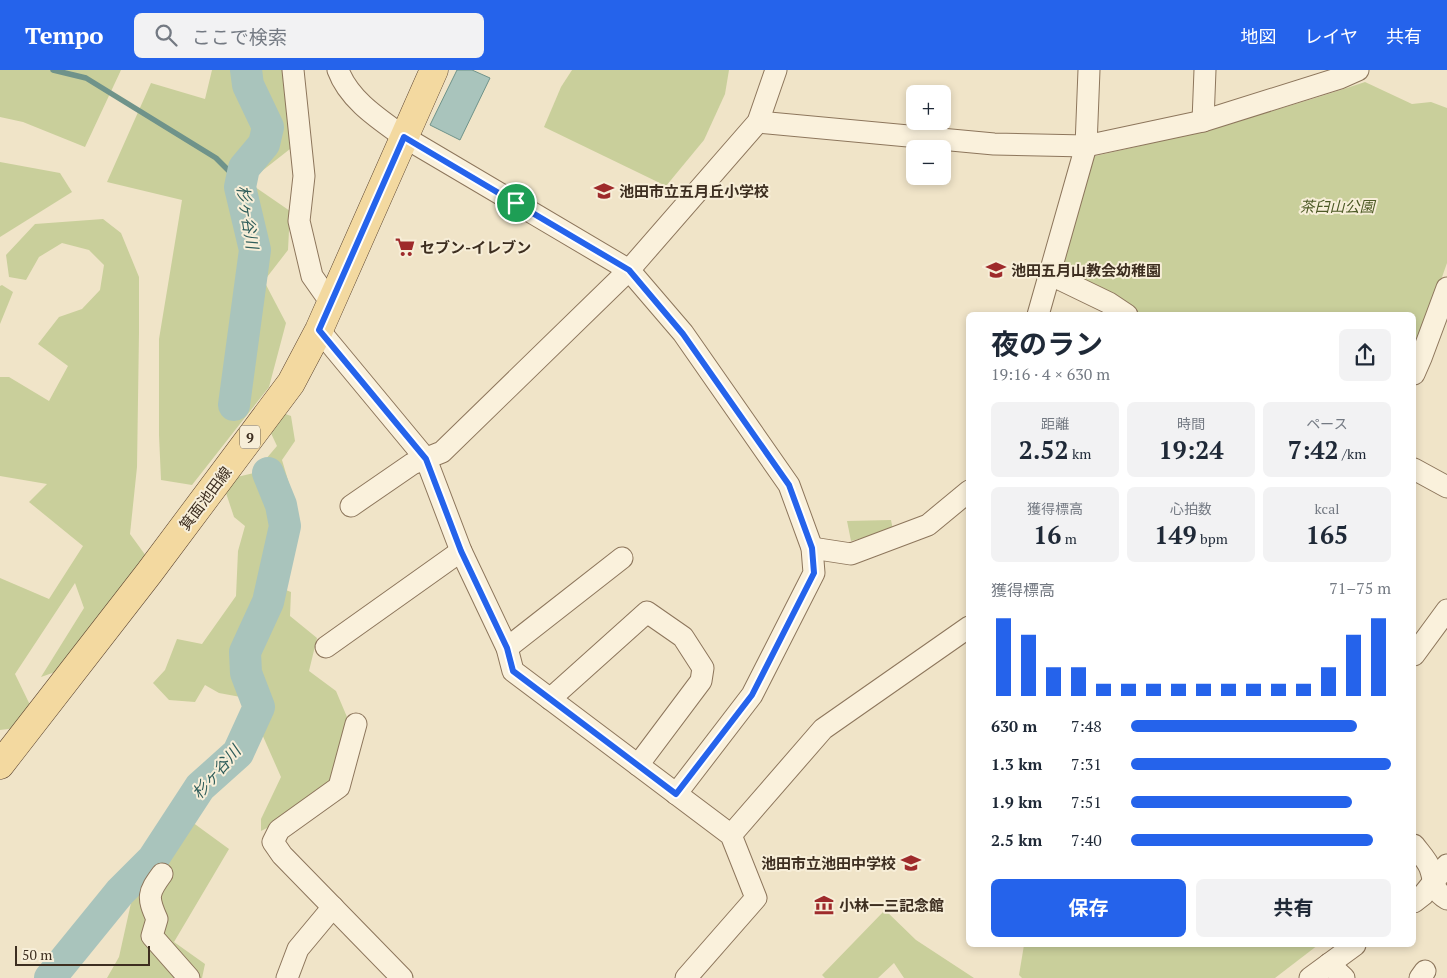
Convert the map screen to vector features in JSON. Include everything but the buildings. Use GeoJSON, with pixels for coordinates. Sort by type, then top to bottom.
{"type":"FeatureCollection","features":[{"type":"Feature","properties":{"kind":"main road","name":"箕面池田線"},"geometry":{"type":"LineString","coordinates":[[0,766],[149,574],[291,382],[319,330],[434,70]]}},
{"type":"Feature","properties":{"kind":"street"},"geometry":{"type":"LineString","coordinates":[[293,70],[304,176],[299,221],[312,276],[331,303]]}},
{"type":"Feature","properties":{"kind":"street"},"geometry":{"type":"LineString","coordinates":[[338,70],[341,79],[354,97],[370,113],[404,137],[629,270],[683,334],[789,485],[812,548],[814,573],[752,695],[676,794]]}},
{"type":"Feature","properties":{"kind":"street"},"geometry":{"type":"LineString","coordinates":[[351,506],[412,464],[442,452],[629,270],[758,122],[776,70]]}},
{"type":"Feature","properties":{"kind":"street"},"geometry":{"type":"LineString","coordinates":[[1039,312],[1086,146],[1088,70]]}},
{"type":"Feature","properties":{"kind":"street"},"geometry":{"type":"LineString","coordinates":[[1203,121],[1205,70]]}},
{"type":"Feature","properties":{"kind":"street"},"geometry":{"type":"LineString","coordinates":[[758,122],[994,144],[1086,146],[1203,121],[1340,78],[1358,70]]}},
{"type":"Feature","properties":{"kind":"street"},"geometry":{"type":"LineString","coordinates":[[1049,274],[1109,303],[1122,312]]}},
{"type":"Feature","properties":{"kind":"street"},"geometry":{"type":"LineString","coordinates":[[1416,369],[1447,288]]}},
{"type":"Feature","properties":{"kind":"street"},"geometry":{"type":"LineString","coordinates":[[319,330],[426,459],[461,551],[507,648],[513,671],[731,835],[756,898],[686,978]]}},
{"type":"Feature","properties":{"kind":"street"},"geometry":{"type":"LineString","coordinates":[[1416,470],[1447,487]]}},
{"type":"Feature","properties":{"kind":"street"},"geometry":{"type":"LineString","coordinates":[[812,548],[851,554],[928,525],[966,494]]}},
{"type":"Feature","properties":{"kind":"street"},"geometry":{"type":"LineString","coordinates":[[326,647],[461,551]]}},
{"type":"Feature","properties":{"kind":"street"},"geometry":{"type":"LineString","coordinates":[[507,648],[622,558]]}},
{"type":"Feature","properties":{"kind":"street"},"geometry":{"type":"LineString","coordinates":[[1416,654],[1437,640],[1447,610]]}},
{"type":"Feature","properties":{"kind":"street"},"geometry":{"type":"LineString","coordinates":[[550,699],[647,612],[683,637],[703,668],[701,681],[638,765]]}},
{"type":"Feature","properties":{"kind":"street"},"geometry":{"type":"LineString","coordinates":[[731,835],[823,730],[966,629]]}},
{"type":"Feature","properties":{"kind":"street"},"geometry":{"type":"LineString","coordinates":[[356,724],[339,788],[279,830],[273,842],[282,855],[402,978]]}},
{"type":"Feature","properties":{"kind":"street"},"geometry":{"type":"LineString","coordinates":[[1416,848],[1430,867],[1432,882],[1440,894],[1447,899]]}},
{"type":"Feature","properties":{"kind":"street"},"geometry":{"type":"LineString","coordinates":[[1416,900],[1423,895],[1447,865]]}},
{"type":"Feature","properties":{"kind":"street"},"geometry":{"type":"LineString","coordinates":[[162,874],[153,887],[149,902],[157,919],[152,936],[189,978]]}},
{"type":"Feature","properties":{"kind":"street"},"geometry":{"type":"LineString","coordinates":[[287,978],[298,949],[333,907]]}},
{"type":"Feature","properties":{"kind":"street"},"geometry":{"type":"LineString","coordinates":[[1310,978],[1337,971],[1354,947]]}},
{"type":"Feature","properties":{"kind":"green space"},"geometry":{"type":"Polygon","coordinates":[[[0,70],[121,70],[85,147],[23,122],[0,117],[0,70]]]}},
{"type":"Feature","properties":{"kind":"green space"},"geometry":{"type":"Polygon","coordinates":[[[212,70],[284,70],[290,149],[248,182],[290,211],[288,250],[264,281],[286,323],[269,387],[192,485],[161,480],[159,435],[159,339],[182,200],[107,182],[151,83],[205,99],[212,70]]]}},
{"type":"Feature","properties":{"kind":"green space"},"geometry":{"type":"Polygon","coordinates":[[[572,70],[729,70],[725,94],[704,140],[666,186],[544,127],[561,87],[572,70]]]}},
{"type":"Feature","properties":{"kind":"green space","name":"茶臼山公園"},"geometry":{"type":"Polygon","coordinates":[[[1365,82],[1412,104],[1431,102],[1447,108],[1447,263],[1416,348],[1416,312],[1135,312],[1111,296],[1064,273],[1060,264],[1091,157],[1160,141],[1297,104],[1365,82]]]}},
{"type":"Feature","properties":{"kind":"green space"},"geometry":{"type":"Polygon","coordinates":[[[0,162],[60,173],[72,192],[0,237],[0,162]]]}},
{"type":"Feature","properties":{"kind":"green space"},"geometry":{"type":"Polygon","coordinates":[[[103,219],[121,233],[139,277],[137,467],[130,534],[146,556],[58,671],[41,677],[84,608],[75,583],[15,674],[31,707],[16,728],[0,730],[0,578],[49,599],[83,546],[29,502],[47,484],[0,476],[0,377],[9,377],[49,401],[68,366],[38,344],[59,317],[82,309],[100,290],[104,265],[89,250],[62,243],[39,257],[26,280],[9,277],[6,255],[35,224],[103,219]]]}},
{"type":"Feature","properties":{"kind":"green space"},"geometry":{"type":"Polygon","coordinates":[[[2,285],[13,292],[0,324],[0,286],[2,285]]]}},
{"type":"Feature","properties":{"kind":"green space"},"geometry":{"type":"Polygon","coordinates":[[[280,412],[291,416],[295,441],[282,460],[293,497],[278,587],[291,592],[290,616],[317,638],[309,671],[336,691],[347,717],[331,785],[275,824],[261,831],[261,819],[281,777],[246,698],[219,693],[205,685],[195,702],[169,700],[153,683],[165,670],[177,639],[202,644],[236,596],[238,551],[245,526],[234,517],[226,493],[237,477],[254,473],[277,446],[269,429],[280,412]]]}},
{"type":"Feature","properties":{"kind":"green space"},"geometry":{"type":"Polygon","coordinates":[[[891,520],[893,530],[851,541],[847,521],[891,520]]]}},
{"type":"Feature","properties":{"kind":"green space"},"geometry":{"type":"Polygon","coordinates":[[[192,822],[229,849],[174,942],[205,964],[202,978],[107,978],[119,957],[131,903],[192,822]]]}},
{"type":"Feature","properties":{"kind":"green space"},"geometry":{"type":"Polygon","coordinates":[[[885,910],[916,940],[974,978],[904,978],[894,963],[878,978],[825,978],[822,975],[885,910]]]}},
{"type":"Feature","properties":{"kind":"green space"},"geometry":{"type":"Polygon","coordinates":[[[1024,947],[1315,947],[1275,978],[1022,978],[1019,975],[1024,947]]]}},
{"type":"Feature","properties":{"kind":"water"},"geometry":{"type":"Polygon","coordinates":[[[457,70],[472,70],[490,78],[460,140],[430,125],[457,70]]]}},
{"type":"Feature","properties":{"kind":"waterway"},"geometry":{"type":"LineString","coordinates":[[53,70],[86,78],[216,158],[233,175],[240,187]]}},
{"type":"Feature","properties":{"kind":"waterway","name":"杉ヶ谷川"},"geometry":{"type":"LineString","coordinates":[[234,405],[255,250],[240,187],[244,168],[264,144],[268,127],[248,85],[246,70]]}},
{"type":"Feature","properties":{"kind":"waterway","name":"杉ヶ谷川"},"geometry":{"type":"LineString","coordinates":[[50,978],[120,892],[153,859],[200,787],[238,753],[259,707],[246,673],[245,652],[268,602],[285,526],[281,505],[268,473]]}},
{"type":"Feature","properties":{"kind":"place","name":"池田市立五月丘小学校"},"geometry":{"type":"Point","coordinates":[604,191]}},
{"type":"Feature","properties":{"kind":"place","name":"セブン-イレブン"},"geometry":{"type":"Point","coordinates":[405,247]}},
{"type":"Feature","properties":{"kind":"place","name":"池田五月山教会幼稚園"},"geometry":{"type":"Point","coordinates":[996,270]}},
{"type":"Feature","properties":{"kind":"place","name":"池田市立池田中学校"},"geometry":{"type":"Point","coordinates":[911,863]}},
{"type":"Feature","properties":{"kind":"place","name":"小林一三記念館"},"geometry":{"type":"Point","coordinates":[824,905]}},
{"type":"Feature","properties":{"kind":"route"},"geometry":{"type":"LineString","coordinates":[[404,137],[516,203],[629,270],[683,334],[789,485],[812,548],[814,573],[752,695],[676,794],[513,671],[507,648],[461,551],[426,459],[319,330],[404,137]]}}]}
